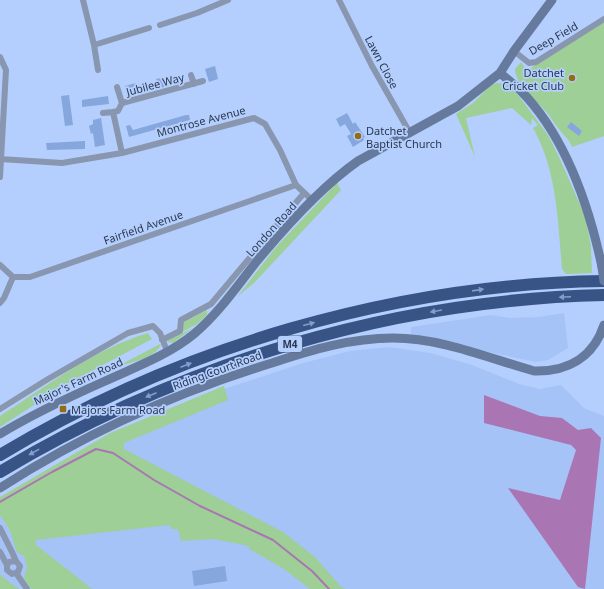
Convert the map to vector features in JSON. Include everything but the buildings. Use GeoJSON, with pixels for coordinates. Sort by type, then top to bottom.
{"type":"FeatureCollection","features":[{"type":"Feature","properties":{"kind":"highway","name":"M4"},"geometry":{"type":"LineString","coordinates":[[0,455],[74,415],[148,380],[222,351],[286,331],[388,305],[451,294],[519,285],[604,281]]}},
{"type":"Feature","properties":{"kind":"highway","name":"M4"},"geometry":{"type":"LineString","coordinates":[[0,472],[66,435],[138,400],[201,374],[283,346],[355,328],[447,309],[518,300],[604,295]]}},
{"type":"Feature","properties":{"kind":"street"},"geometry":{"type":"LineString","coordinates":[[83,0],[94,45],[98,70]]}},
{"type":"Feature","properties":{"kind":"street"},"geometry":{"type":"LineString","coordinates":[[160,25],[197,13],[228,0]]}},
{"type":"Feature","properties":{"kind":"street","name":"Lawn Close"},"geometry":{"type":"LineString","coordinates":[[339,0],[372,66],[410,133]]}},
{"type":"Feature","properties":{"kind":"street","name":"London Road"},"geometry":{"type":"LineString","coordinates":[[167,351],[192,335],[214,315],[272,244],[329,184],[348,168],[458,106],[500,73],[514,51],[552,0]]}},
{"type":"Feature","properties":{"kind":"street","name":"Deep Field"},"geometry":{"type":"LineString","coordinates":[[514,51],[529,63],[536,62],[604,19]]}},
{"type":"Feature","properties":{"kind":"street"},"geometry":{"type":"LineString","coordinates":[[94,45],[150,28]]}},
{"type":"Feature","properties":{"kind":"street"},"geometry":{"type":"LineString","coordinates":[[0,57],[6,70],[0,177]]}},
{"type":"Feature","properties":{"kind":"street"},"geometry":{"type":"LineString","coordinates":[[500,73],[521,92],[541,116],[562,150],[581,190],[595,232],[604,281]]}},
{"type":"Feature","properties":{"kind":"street","name":"Jubilee Way"},"geometry":{"type":"LineString","coordinates":[[191,75],[194,84]]}},
{"type":"Feature","properties":{"kind":"street","name":"Jubilee Way"},"geometry":{"type":"LineString","coordinates":[[115,111],[122,103],[204,81]]}},
{"type":"Feature","properties":{"kind":"street","name":"Jubilee Way"},"geometry":{"type":"LineString","coordinates":[[117,87],[122,103]]}},
{"type":"Feature","properties":{"kind":"street"},"geometry":{"type":"LineString","coordinates":[[103,113],[115,111],[122,153]]}},
{"type":"Feature","properties":{"kind":"street","name":"Montrose Avenue"},"geometry":{"type":"LineString","coordinates":[[1,159],[62,163],[122,153],[254,118],[265,124],[280,150],[296,185],[313,201]]}},
{"type":"Feature","properties":{"kind":"street","name":"Fairfield Avenue"},"geometry":{"type":"LineString","coordinates":[[13,277],[30,277],[296,185]]}},
{"type":"Feature","properties":{"kind":"street"},"geometry":{"type":"LineString","coordinates":[[162,340],[180,331],[181,320],[211,304],[304,193]]}},
{"type":"Feature","properties":{"kind":"street"},"geometry":{"type":"LineString","coordinates":[[0,265],[13,277],[4,298],[0,303]]}},
{"type":"Feature","properties":{"kind":"street","name":"Riding Court Road"},"geometry":{"type":"LineString","coordinates":[[0,488],[53,456],[144,411],[231,376],[320,348],[371,339],[412,339],[451,346],[534,371],[546,372],[569,366],[589,352],[597,342],[604,325]]}},
{"type":"Feature","properties":{"kind":"street"},"geometry":{"type":"LineString","coordinates":[[0,409],[48,379],[128,333],[153,326],[160,334],[167,351]]}},
{"type":"Feature","properties":{"kind":"street","name":"Major's Farm Road"},"geometry":{"type":"LineString","coordinates":[[0,434],[68,397],[152,360],[167,351]]}},
{"type":"Feature","properties":{"kind":"street"},"geometry":{"type":"LineString","coordinates":[[0,528],[16,561],[20,566],[16,573]]}},
{"type":"Feature","properties":{"kind":"street"},"geometry":{"type":"LineString","coordinates":[[0,552],[7,566],[7,570],[10,573],[16,573]]}},
{"type":"Feature","properties":{"kind":"street"},"geometry":{"type":"LineString","coordinates":[[7,566],[11,561],[16,561]]}},
{"type":"Feature","properties":{"kind":"street"},"geometry":{"type":"LineString","coordinates":[[16,573],[27,589]]}},
{"type":"Feature","properties":{"kind":"shaded area"},"geometry":{"type":"Polygon","coordinates":[[[564,313],[568,348],[548,360],[536,362],[411,336],[411,327],[491,315],[510,318],[539,317],[564,313]]]}},
{"type":"Feature","properties":{"kind":"shaded area"},"geometry":{"type":"Polygon","coordinates":[[[389,347],[431,353],[472,365],[519,384],[540,389],[561,385],[584,408],[604,416],[604,589],[329,589],[113,453],[113,438],[221,390],[303,363],[350,351],[389,347]]]}},
{"type":"Feature","properties":{"kind":"shaded area"},"geometry":{"type":"Polygon","coordinates":[[[484,395],[540,416],[562,418],[578,430],[591,428],[601,438],[585,589],[578,587],[508,488],[560,500],[576,450],[571,445],[484,423],[484,395]]]}},
{"type":"Feature","properties":{"kind":"shaded area"},"geometry":{"type":"Polygon","coordinates":[[[116,477],[247,537],[318,589],[0,589],[0,515],[10,531],[116,477]]]}},
{"type":"Feature","properties":{"kind":"green space","name":"Datchet Cricket Club"},"geometry":{"type":"Polygon","coordinates":[[[604,21],[604,136],[572,147],[544,109],[523,87],[516,75],[515,69],[521,62],[527,71],[604,21]]]}},
{"type":"Feature","properties":{"kind":"green space"},"geometry":{"type":"Polygon","coordinates":[[[497,83],[507,84],[518,95],[548,135],[559,157],[585,216],[591,246],[592,273],[566,274],[562,269],[552,179],[541,144],[533,128],[538,125],[532,118],[531,125],[512,108],[466,118],[475,157],[456,114],[473,103],[491,85],[497,83]]]}},
{"type":"Feature","properties":{"kind":"green space"},"geometry":{"type":"Polygon","coordinates":[[[337,183],[341,190],[255,282],[237,297],[276,247],[337,183]]]}},
{"type":"Feature","properties":{"kind":"green space"},"geometry":{"type":"Polygon","coordinates":[[[207,310],[207,315],[197,324],[182,332],[182,323],[207,310]]]}},
{"type":"Feature","properties":{"kind":"green space"},"geometry":{"type":"Polygon","coordinates":[[[193,328],[173,343],[167,341],[193,328]]]}},
{"type":"Feature","properties":{"kind":"green space"},"geometry":{"type":"Polygon","coordinates":[[[148,333],[152,339],[65,385],[0,427],[0,416],[71,369],[109,348],[148,333]]]}},
{"type":"Feature","properties":{"kind":"green space"},"geometry":{"type":"Polygon","coordinates":[[[160,344],[161,345],[157,350],[147,357],[116,367],[160,344]]]}},
{"type":"Feature","properties":{"kind":"green space"},"geometry":{"type":"Polygon","coordinates":[[[224,386],[228,400],[124,443],[124,449],[283,532],[315,557],[341,587],[346,589],[310,589],[284,569],[249,549],[249,546],[213,539],[181,541],[177,529],[171,529],[170,525],[36,540],[35,544],[92,589],[32,589],[24,578],[27,566],[24,556],[17,552],[10,531],[0,515],[0,497],[110,433],[224,386]]]}},
{"type":"Feature","properties":{"kind":"green space"},"geometry":{"type":"Polygon","coordinates":[[[0,574],[7,580],[19,589],[0,589],[0,574]]]}},
{"type":"Feature","properties":{"kind":"waterway"},"geometry":{"type":"LineString","coordinates":[[0,502],[96,449],[113,453],[154,480],[200,506],[273,540],[312,571],[329,589]]}},
{"type":"Feature","properties":{"kind":"place","name":"Datchet Cricket Club"},"geometry":{"type":"Point","coordinates":[572,78]}},
{"type":"Feature","properties":{"kind":"place","name":"Datchet Baptist Church"},"geometry":{"type":"Point","coordinates":[358,136]}},
{"type":"Feature","properties":{"kind":"place","name":"Majors Farm Road"},"geometry":{"type":"Point","coordinates":[63,409]}}]}
